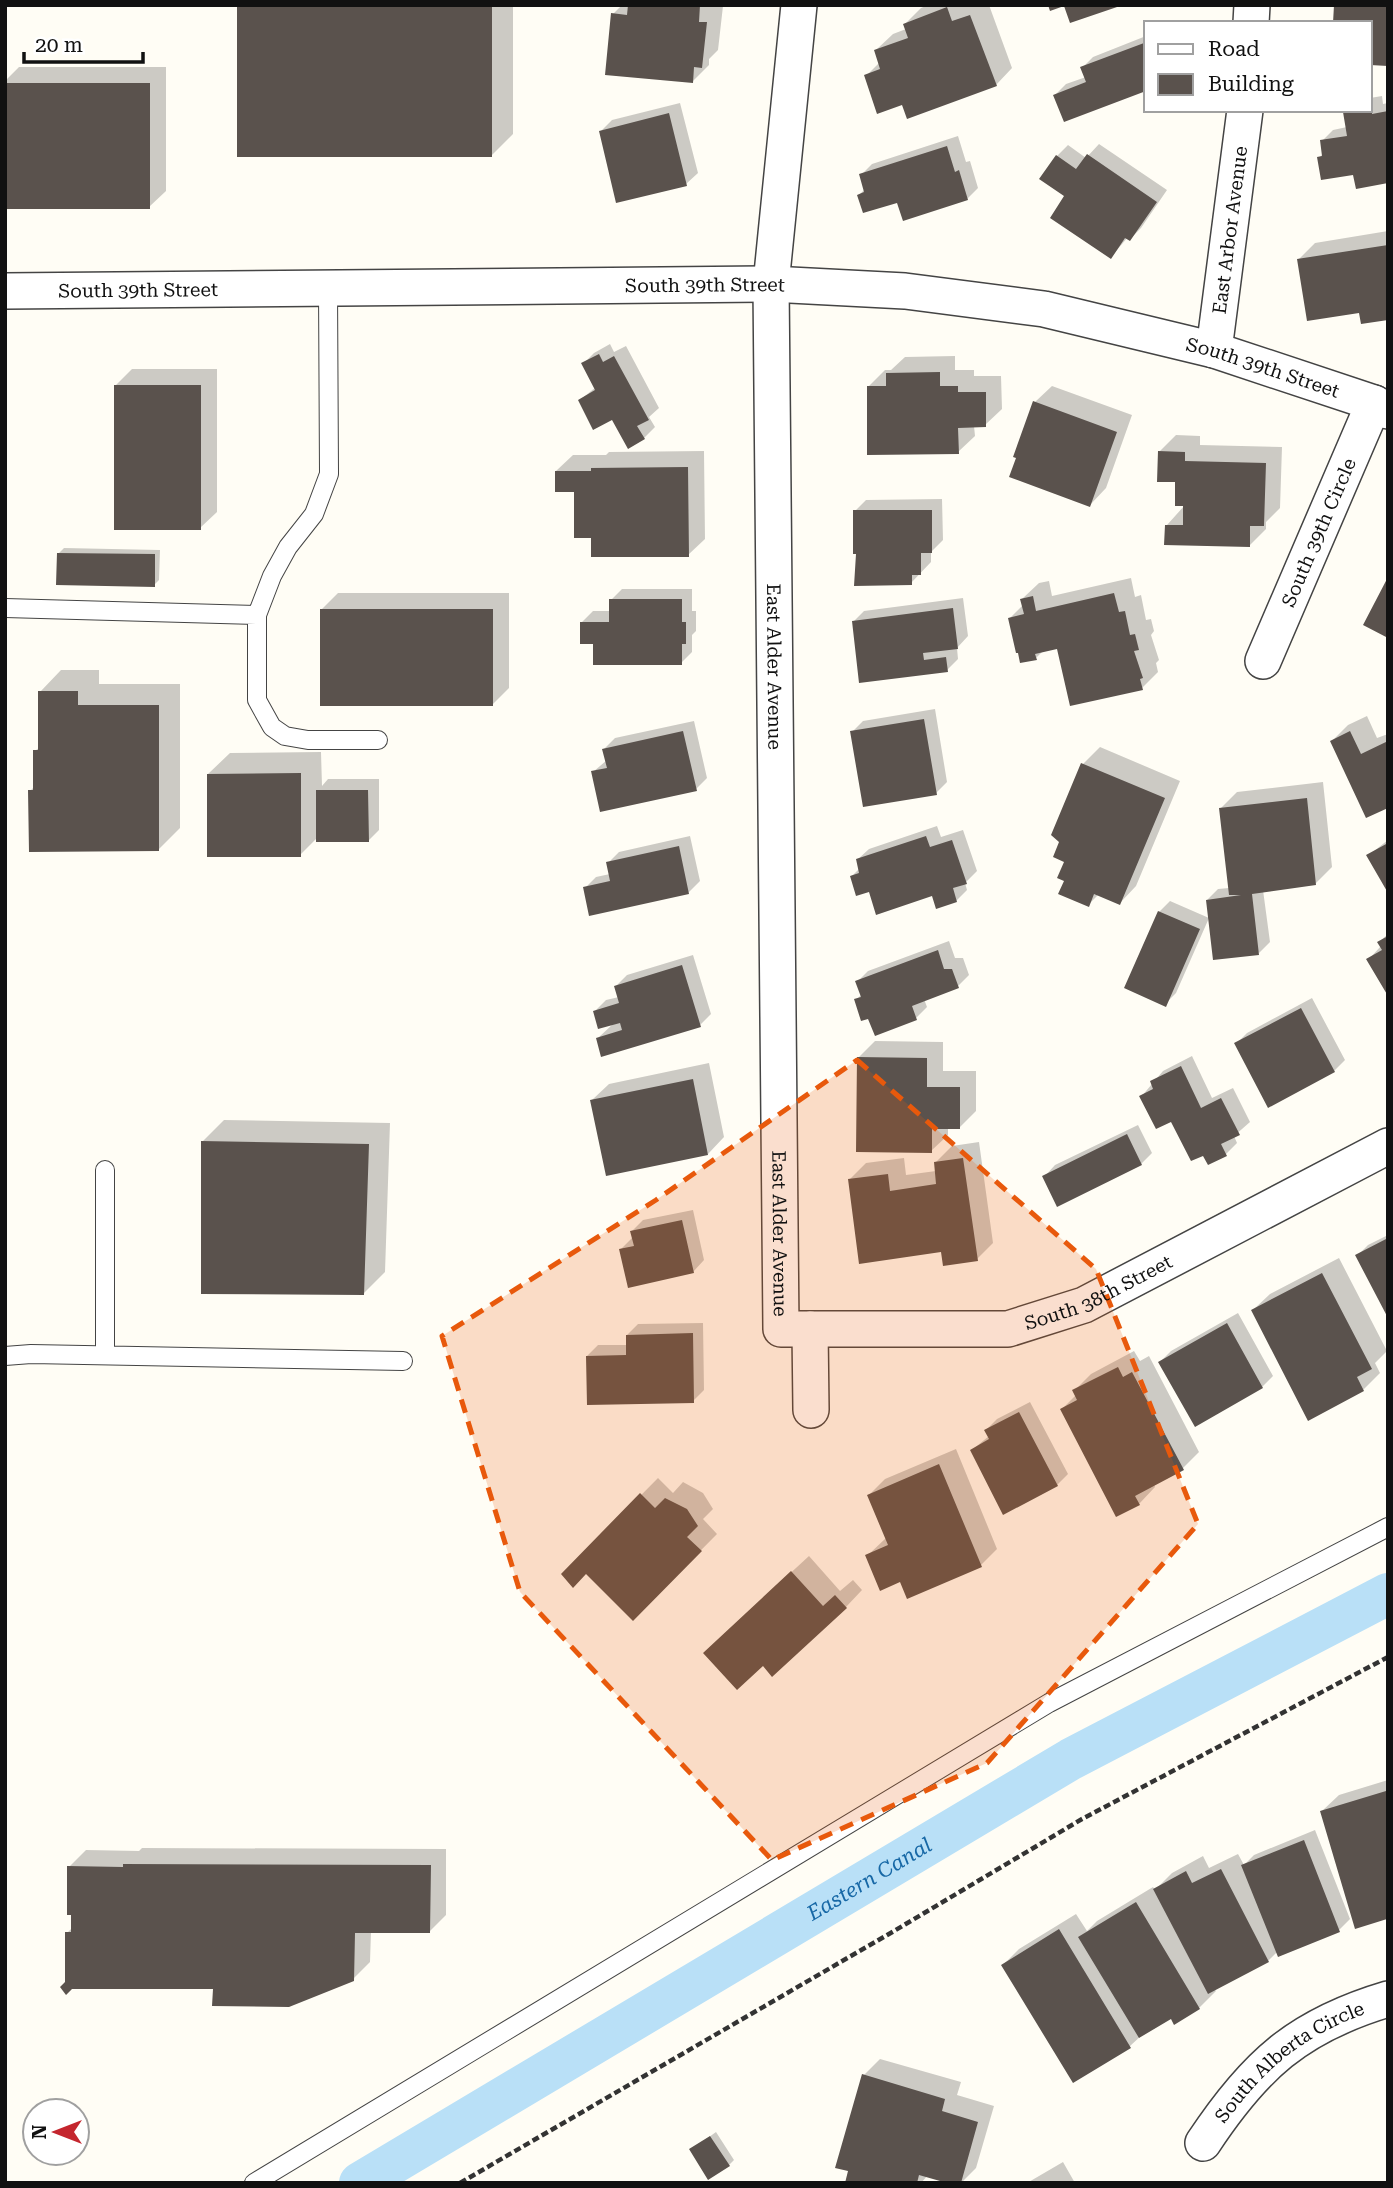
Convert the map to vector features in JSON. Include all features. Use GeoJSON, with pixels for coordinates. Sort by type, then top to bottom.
{"type":"FeatureCollection","features":[{"type":"Feature","properties":{"kind":"street","name":"East Alder Avenue"},"geometry":{"type":"LineString","coordinates":[[799,5],[771,284],[795,1329],[811,1410]]}},
{"type":"Feature","properties":{"kind":"street","name":"East Arbor Avenue"},"geometry":{"type":"LineString","coordinates":[[1214,350],[1245,112]]}},
{"type":"Feature","properties":{"kind":"street","name":"South 39th Street"},"geometry":{"type":"LineString","coordinates":[[5,291],[771,284],[905,290],[1044,309],[1214,350],[1381,407]]}},
{"type":"Feature","properties":{"kind":"street","name":"South 39th Circle"},"geometry":{"type":"LineString","coordinates":[[1263,661],[1381,407]]}},
{"type":"Feature","properties":{"kind":"street","name":"South 38th Street"},"geometry":{"type":"LineString","coordinates":[[795,1329],[1008,1329],[1084,1305],[1388,1146]]}},
{"type":"Feature","properties":{"kind":"street","name":"South Alberta Circle"},"geometry":{"type":"LineString","coordinates":[[1203,2143],[1242,2088],[1284,2049],[1341,2016],[1388,1999]]}},
{"type":"Feature","properties":{"kind":"lane"},"geometry":{"type":"LineString","coordinates":[[328,288],[329,474],[314,514],[288,547],[272,576],[257,615],[257,700],[272,727],[285,736],[308,740],[378,740]]}},
{"type":"Feature","properties":{"kind":"lane"},"geometry":{"type":"LineString","coordinates":[[5,608],[257,615]]}},
{"type":"Feature","properties":{"kind":"lane"},"geometry":{"type":"LineString","coordinates":[[106,1170],[106,1355]]}},
{"type":"Feature","properties":{"kind":"lane"},"geometry":{"type":"LineString","coordinates":[[5,1356],[31,1353],[403,1361]]}},
{"type":"Feature","properties":{"kind":"lane"},"geometry":{"type":"LineString","coordinates":[[254,2183],[1049,1703],[1388,1527]]}},
{"type":"Feature","properties":{"kind":"path"},"geometry":{"type":"LineString","coordinates":[[460,2183],[1082,1819],[1388,1657]]}},
{"type":"Feature","properties":{"kind":"highlighted area"},"geometry":{"type":"Polygon","coordinates":[[[857,1060],[1096,1269],[1198,1524],[987,1763],[772,1860],[520,1592],[442,1336],[656,1200],[857,1060]]]}},
{"type":"Feature","properties":{"kind":"building"},"geometry":{"type":"Polygon","coordinates":[[[237,5],[492,5],[492,157],[237,157],[237,5]]]}},
{"type":"Feature","properties":{"kind":"building"},"geometry":{"type":"Polygon","coordinates":[[[628,5],[700,5],[699,22],[707,22],[702,68],[694,67],[693,83],[605,75],[611,13],[627,15],[628,5]]]}},
{"type":"Feature","properties":{"kind":"building"},"geometry":{"type":"Polygon","coordinates":[[[1048,5],[1120,6],[1070,23],[1064,6],[1050,11],[1048,5]]]}},
{"type":"Feature","properties":{"kind":"building"},"geometry":{"type":"Polygon","coordinates":[[[1334,5],[1388,5],[1388,66],[1372,65],[1372,21],[1333,21],[1334,5]]]}},
{"type":"Feature","properties":{"kind":"building"},"geometry":{"type":"Polygon","coordinates":[[[947,7],[952,21],[970,15],[997,86],[907,119],[902,105],[877,114],[864,75],[880,69],[874,50],[908,38],[903,24],[947,7]]]}},
{"type":"Feature","properties":{"kind":"building"},"geometry":{"type":"Polygon","coordinates":[[[1144,43],[1144,92],[1064,122],[1053,95],[1086,82],[1080,67],[1144,43]]]}},
{"type":"Feature","properties":{"kind":"building"},"geometry":{"type":"Polygon","coordinates":[[[5,83],[150,83],[150,209],[5,209],[5,83]]]}},
{"type":"Feature","properties":{"kind":"building"},"geometry":{"type":"Polygon","coordinates":[[[1388,111],[1388,183],[1356,189],[1353,175],[1321,180],[1317,157],[1322,156],[1320,140],[1347,136],[1343,112],[1372,114],[1388,111]]]}},
{"type":"Feature","properties":{"kind":"building"},"geometry":{"type":"Polygon","coordinates":[[[669,113],[687,186],[616,203],[599,131],[669,113]]]}},
{"type":"Feature","properties":{"kind":"building"},"geometry":{"type":"Polygon","coordinates":[[[947,146],[955,172],[959,170],[968,200],[903,221],[897,203],[863,213],[857,195],[864,192],[859,174],[947,146]]]}},
{"type":"Feature","properties":{"kind":"building"},"geometry":{"type":"Polygon","coordinates":[[[1087,154],[1157,202],[1130,241],[1125,238],[1111,259],[1050,218],[1064,196],[1039,179],[1056,155],[1076,169],[1087,154]]]}},
{"type":"Feature","properties":{"kind":"building"},"geometry":{"type":"Polygon","coordinates":[[[1388,245],[1388,320],[1361,324],[1359,313],[1307,321],[1297,259],[1388,245]]]}},
{"type":"Feature","properties":{"kind":"building"},"geometry":{"type":"Polygon","coordinates":[[[599,354],[603,362],[614,356],[649,420],[637,426],[645,439],[628,449],[612,420],[593,430],[578,400],[595,390],[581,363],[599,354]]]}},
{"type":"Feature","properties":{"kind":"building"},"geometry":{"type":"Polygon","coordinates":[[[940,372],[940,386],[958,386],[958,392],[986,392],[986,427],[958,428],[959,454],[867,455],[867,386],[886,386],[886,373],[940,372]]]}},
{"type":"Feature","properties":{"kind":"building"},"geometry":{"type":"Polygon","coordinates":[[[114,385],[201,385],[201,530],[114,530],[114,385]]]}},
{"type":"Feature","properties":{"kind":"building"},"geometry":{"type":"Polygon","coordinates":[[[1033,401],[1117,432],[1090,507],[1009,477],[1016,458],[1013,457],[1033,401]]]}},
{"type":"Feature","properties":{"kind":"building"},"geometry":{"type":"Polygon","coordinates":[[[1158,451],[1185,452],[1185,461],[1266,463],[1264,526],[1250,526],[1250,547],[1164,545],[1165,525],[1183,525],[1183,506],[1175,506],[1175,482],[1157,482],[1158,451]]]}},
{"type":"Feature","properties":{"kind":"building"},"geometry":{"type":"Polygon","coordinates":[[[688,467],[689,557],[591,557],[591,538],[574,538],[574,492],[555,492],[555,471],[688,467]]]}},
{"type":"Feature","properties":{"kind":"building"},"geometry":{"type":"Polygon","coordinates":[[[853,510],[932,510],[932,553],[921,553],[921,575],[912,575],[912,585],[854,586],[856,554],[853,554],[853,510]]]}},
{"type":"Feature","properties":{"kind":"building"},"geometry":{"type":"Polygon","coordinates":[[[57,553],[155,554],[155,587],[56,585],[57,553]]]}},
{"type":"Feature","properties":{"kind":"building"},"geometry":{"type":"Polygon","coordinates":[[[1388,577],[1388,638],[1363,625],[1388,577]]]}},
{"type":"Feature","properties":{"kind":"building"},"geometry":{"type":"Polygon","coordinates":[[[1114,593],[1119,612],[1125,611],[1130,635],[1135,634],[1139,650],[1134,651],[1143,678],[1140,679],[1143,690],[1070,706],[1057,649],[1035,654],[1037,660],[1020,663],[1008,618],[1024,614],[1020,599],[1033,596],[1036,611],[1114,593]]]}},
{"type":"Feature","properties":{"kind":"building"},"geometry":{"type":"Polygon","coordinates":[[[609,599],[682,599],[686,644],[682,644],[682,665],[593,665],[593,644],[580,644],[580,622],[609,622],[609,599]]]}},
{"type":"Feature","properties":{"kind":"building"},"geometry":{"type":"Polygon","coordinates":[[[953,608],[958,649],[923,653],[924,660],[946,657],[948,672],[859,683],[852,621],[953,608]]]}},
{"type":"Feature","properties":{"kind":"building"},"geometry":{"type":"Polygon","coordinates":[[[320,609],[493,609],[493,706],[320,706],[320,609]]]}},
{"type":"Feature","properties":{"kind":"building"},"geometry":{"type":"Polygon","coordinates":[[[38,691],[78,691],[78,705],[159,705],[159,851],[29,852],[28,790],[33,790],[33,750],[38,750],[38,691]]]}},
{"type":"Feature","properties":{"kind":"building"},"geometry":{"type":"Polygon","coordinates":[[[924,719],[937,795],[863,807],[850,731],[924,719]]]}},
{"type":"Feature","properties":{"kind":"building"},"geometry":{"type":"Polygon","coordinates":[[[683,731],[697,791],[600,812],[591,771],[607,768],[602,749],[683,731]]]}},
{"type":"Feature","properties":{"kind":"building"},"geometry":{"type":"Polygon","coordinates":[[[1350,731],[1361,754],[1388,741],[1388,808],[1366,818],[1330,741],[1350,731]]]}},
{"type":"Feature","properties":{"kind":"building"},"geometry":{"type":"Polygon","coordinates":[[[1081,763],[1165,798],[1120,905],[1094,894],[1089,907],[1058,894],[1064,881],[1057,878],[1064,862],[1053,857],[1059,842],[1051,835],[1081,763]]]}},
{"type":"Feature","properties":{"kind":"building"},"geometry":{"type":"Polygon","coordinates":[[[301,773],[301,857],[207,857],[207,774],[301,773]]]}},
{"type":"Feature","properties":{"kind":"building"},"geometry":{"type":"Polygon","coordinates":[[[316,790],[368,790],[369,842],[316,842],[316,790]]]}},
{"type":"Feature","properties":{"kind":"building"},"geometry":{"type":"Polygon","coordinates":[[[1307,798],[1316,885],[1252,894],[1259,955],[1213,960],[1206,900],[1241,895],[1229,895],[1219,808],[1307,798]]]}},
{"type":"Feature","properties":{"kind":"building"},"geometry":{"type":"Polygon","coordinates":[[[926,836],[930,847],[952,840],[967,884],[953,888],[957,902],[936,909],[932,896],[876,915],[869,892],[856,896],[850,876],[859,873],[856,859],[926,836]]]}},
{"type":"Feature","properties":{"kind":"building"},"geometry":{"type":"Polygon","coordinates":[[[1388,843],[1388,893],[1366,855],[1388,843]]]}},
{"type":"Feature","properties":{"kind":"building"},"geometry":{"type":"Polygon","coordinates":[[[679,846],[689,894],[589,916],[583,887],[610,881],[606,862],[679,846]]]}},
{"type":"Feature","properties":{"kind":"building"},"geometry":{"type":"Polygon","coordinates":[[[1158,911],[1200,929],[1166,1007],[1124,988],[1158,911]]]}},
{"type":"Feature","properties":{"kind":"building"},"geometry":{"type":"Polygon","coordinates":[[[1388,936],[1388,996],[1366,959],[1382,950],[1377,942],[1388,936]]]}},
{"type":"Feature","properties":{"kind":"building"},"geometry":{"type":"Polygon","coordinates":[[[938,950],[944,969],[952,969],[959,988],[912,1006],[917,1020],[875,1036],[868,1019],[861,1021],[854,999],[861,997],[855,981],[938,950]]]}},
{"type":"Feature","properties":{"kind":"building"},"geometry":{"type":"Polygon","coordinates":[[[682,965],[701,1027],[601,1057],[596,1038],[622,1030],[620,1023],[598,1029],[593,1011],[619,1003],[614,986],[682,965]]]}},
{"type":"Feature","properties":{"kind":"building"},"geometry":{"type":"Polygon","coordinates":[[[1301,1008],[1335,1072],[1268,1108],[1234,1043],[1301,1008]]]}},
{"type":"Feature","properties":{"kind":"building"},"geometry":{"type":"Polygon","coordinates":[[[857,1057],[927,1058],[927,1087],[960,1087],[960,1129],[932,1129],[932,1153],[856,1152],[857,1057]]]}},
{"type":"Feature","properties":{"kind":"building"},"geometry":{"type":"Polygon","coordinates":[[[1181,1066],[1201,1108],[1221,1098],[1240,1135],[1221,1144],[1227,1156],[1208,1165],[1203,1156],[1191,1161],[1171,1122],[1156,1129],[1139,1096],[1153,1089],[1150,1081],[1181,1066]]]}},
{"type":"Feature","properties":{"kind":"building"},"geometry":{"type":"Polygon","coordinates":[[[693,1079],[708,1155],[606,1176],[590,1100],[693,1079]]]}},
{"type":"Feature","properties":{"kind":"building"},"geometry":{"type":"Polygon","coordinates":[[[1127,1134],[1142,1165],[1057,1207],[1042,1176],[1127,1134]]]}},
{"type":"Feature","properties":{"kind":"building"},"geometry":{"type":"Polygon","coordinates":[[[201,1141],[369,1144],[364,1295],[201,1294],[201,1141]]]}},
{"type":"Feature","properties":{"kind":"building"},"geometry":{"type":"Polygon","coordinates":[[[963,1158],[978,1261],[943,1266],[941,1252],[859,1264],[848,1179],[888,1174],[890,1191],[936,1184],[934,1162],[963,1158]]]}},
{"type":"Feature","properties":{"kind":"building"},"geometry":{"type":"Polygon","coordinates":[[[682,1220],[694,1273],[628,1288],[619,1249],[634,1246],[630,1231],[682,1220]]]}},
{"type":"Feature","properties":{"kind":"building"},"geometry":{"type":"Polygon","coordinates":[[[1388,1238],[1388,1318],[1355,1255],[1388,1238]]]}},
{"type":"Feature","properties":{"kind":"building"},"geometry":{"type":"Polygon","coordinates":[[[1322,1273],[1372,1369],[1357,1377],[1364,1391],[1308,1421],[1251,1310],[1322,1273]]]}},
{"type":"Feature","properties":{"kind":"building"},"geometry":{"type":"Polygon","coordinates":[[[1227,1323],[1263,1388],[1195,1427],[1158,1362],[1227,1323]]]}},
{"type":"Feature","properties":{"kind":"building"},"geometry":{"type":"Polygon","coordinates":[[[693,1333],[694,1403],[587,1405],[586,1356],[626,1355],[626,1335],[693,1333]]]}},
{"type":"Feature","properties":{"kind":"building"},"geometry":{"type":"Polygon","coordinates":[[[1118,1367],[1123,1377],[1132,1372],[1184,1470],[1135,1496],[1140,1505],[1116,1517],[1060,1409],[1077,1400],[1072,1390],[1118,1367]]]}},
{"type":"Feature","properties":{"kind":"building"},"geometry":{"type":"Polygon","coordinates":[[[1019,1412],[1058,1486],[1003,1515],[970,1450],[989,1439],[984,1430],[1019,1412]]]}},
{"type":"Feature","properties":{"kind":"building"},"geometry":{"type":"Polygon","coordinates":[[[939,1464],[982,1567],[907,1599],[900,1582],[880,1591],[865,1555],[888,1545],[867,1495],[939,1464]]]}},
{"type":"Feature","properties":{"kind":"building"},"geometry":{"type":"Polygon","coordinates":[[[640,1493],[655,1508],[665,1498],[687,1509],[698,1526],[687,1537],[702,1551],[633,1621],[586,1574],[573,1588],[561,1574],[640,1493]]]}},
{"type":"Feature","properties":{"kind":"building"},"geometry":{"type":"Polygon","coordinates":[[[791,1571],[823,1606],[835,1595],[847,1608],[772,1677],[763,1666],[737,1690],[703,1653],[791,1571]]]}},
{"type":"Feature","properties":{"kind":"building"},"geometry":{"type":"Polygon","coordinates":[[[1386,1791],[1387,1919],[1355,1929],[1320,1811],[1386,1791]]]}},
{"type":"Feature","properties":{"kind":"building"},"geometry":{"type":"Polygon","coordinates":[[[1304,1840],[1340,1932],[1278,1957],[1241,1865],[1304,1840]]]}},
{"type":"Feature","properties":{"kind":"building"},"geometry":{"type":"Polygon","coordinates":[[[123,1864],[431,1865],[430,1933],[355,1933],[354,1981],[289,2007],[212,2006],[213,1989],[72,1989],[66,1995],[60,1987],[65,1982],[65,1932],[71,1932],[71,1915],[67,1915],[67,1866],[123,1867],[123,1864]]]}},
{"type":"Feature","properties":{"kind":"building"},"geometry":{"type":"Polygon","coordinates":[[[1221,1869],[1269,1962],[1208,1994],[1153,1889],[1186,1871],[1192,1883],[1221,1869]]]}},
{"type":"Feature","properties":{"kind":"building"},"geometry":{"type":"Polygon","coordinates":[[[1136,1902],[1200,2009],[1174,2025],[1171,2019],[1139,2038],[1078,1937],[1136,1902]]]}},
{"type":"Feature","properties":{"kind":"building"},"geometry":{"type":"Polygon","coordinates":[[[1059,1929],[1131,2048],[1073,2083],[1001,1965],[1059,1929]]]}},
{"type":"Feature","properties":{"kind":"building"},"geometry":{"type":"Polygon","coordinates":[[[862,2074],[945,2099],[942,2111],[978,2122],[961,2183],[947,2183],[919,2175],[917,2183],[845,2183],[848,2171],[835,2168],[862,2074]]]}},
{"type":"Feature","properties":{"kind":"building"},"geometry":{"type":"Polygon","coordinates":[[[710,2136],[730,2166],[708,2180],[689,2149],[710,2136]]]}},
{"type":"Feature","properties":{"kind":"waterway","name":"Eastern Canal"},"geometry":{"type":"LineString","coordinates":[[360,2183],[1071,1759],[1388,1594]]}}]}
